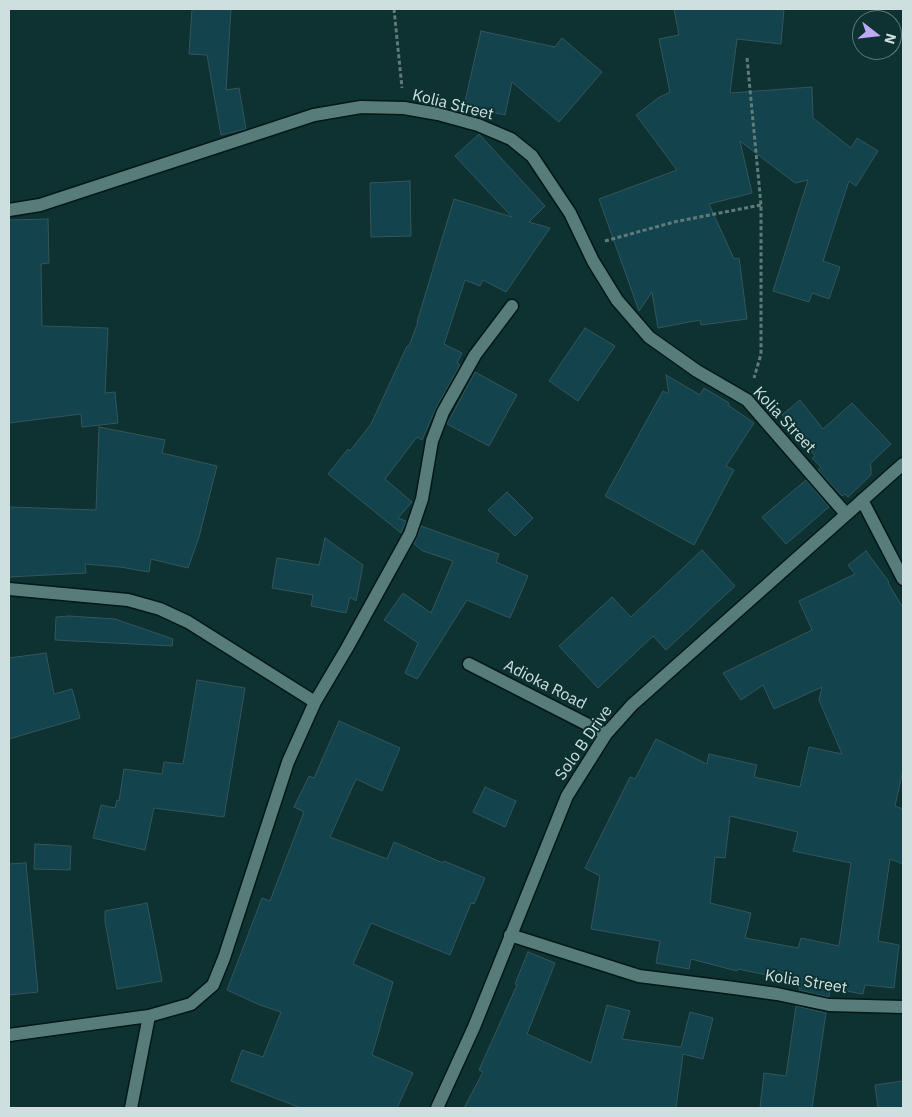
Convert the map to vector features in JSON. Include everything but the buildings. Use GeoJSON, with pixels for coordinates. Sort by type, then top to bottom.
{"type":"FeatureCollection","features":[{"type":"Feature","properties":{"kind":"street","name":"Kolia Street"},"geometry":{"type":"LineString","coordinates":[[9,210],[40,205],[314,115],[361,108],[404,108],[438,114],[478,125],[511,139],[532,156],[570,213],[586,246],[617,300],[649,337],[697,370],[747,400],[846,514]]}},
{"type":"Feature","properties":{"kind":"street"},"geometry":{"type":"LineString","coordinates":[[9,1035],[149,1016],[191,1004],[213,985],[224,958],[288,762],[315,702],[410,534],[422,499],[432,441],[443,412],[475,355],[512,306]]}},
{"type":"Feature","properties":{"kind":"street","name":"Solo B Drive"},"geometry":{"type":"LineString","coordinates":[[437,1108],[474,1027],[567,796],[606,734],[632,705],[903,464]]}},
{"type":"Feature","properties":{"kind":"street"},"geometry":{"type":"LineString","coordinates":[[862,500],[903,579]]}},
{"type":"Feature","properties":{"kind":"street"},"geometry":{"type":"LineString","coordinates":[[9,588],[128,600],[160,609],[188,622],[315,702]]}},
{"type":"Feature","properties":{"kind":"street","name":"Adioka Road"},"geometry":{"type":"LineString","coordinates":[[468,664],[606,734]]}},
{"type":"Feature","properties":{"kind":"street","name":"Kolia Street"},"geometry":{"type":"LineString","coordinates":[[510,935],[639,976],[734,988],[829,1005],[903,1007]]}},
{"type":"Feature","properties":{"kind":"street"},"geometry":{"type":"LineString","coordinates":[[132,1108],[149,1016]]}},
{"type":"Feature","properties":{"kind":"path"},"geometry":{"type":"LineString","coordinates":[[394,9],[404,108]]}},
{"type":"Feature","properties":{"kind":"path"},"geometry":{"type":"LineString","coordinates":[[747,58],[760,204],[761,354],[747,400]]}},
{"type":"Feature","properties":{"kind":"path"},"geometry":{"type":"LineString","coordinates":[[586,246],[674,222],[760,204]]}}]}
